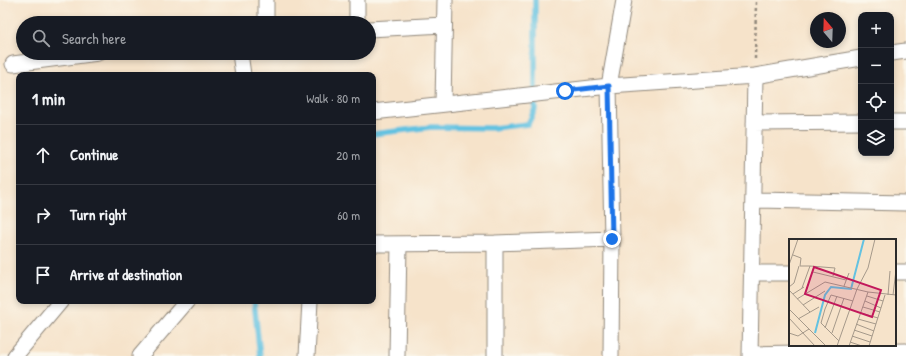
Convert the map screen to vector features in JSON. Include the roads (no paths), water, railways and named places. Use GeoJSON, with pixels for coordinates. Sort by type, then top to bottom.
{"type":"FeatureCollection","features":[{"type":"Feature","properties":{"kind":"street"},"geometry":{"type":"LineString","coordinates":[[266,0],[266,16]]}},
{"type":"Feature","properties":{"kind":"street"},"geometry":{"type":"LineString","coordinates":[[357,0],[357,16]]}},
{"type":"Feature","properties":{"kind":"street"},"geometry":{"type":"LineString","coordinates":[[444,104],[445,0]]}},
{"type":"Feature","properties":{"kind":"street"},"geometry":{"type":"LineString","coordinates":[[611,356],[612,239],[609,86],[624,0]]}},
{"type":"Feature","properties":{"kind":"street"},"geometry":{"type":"LineString","coordinates":[[376,28],[444,26]]}},
{"type":"Feature","properties":{"kind":"street"},"geometry":{"type":"LineString","coordinates":[[894,53],[906,51]]}},
{"type":"Feature","properties":{"kind":"street"},"geometry":{"type":"LineString","coordinates":[[376,112],[609,86],[755,76],[858,59]]}},
{"type":"Feature","properties":{"kind":"street"},"geometry":{"type":"LineString","coordinates":[[13,64],[44,60]]}},
{"type":"Feature","properties":{"kind":"street"},"geometry":{"type":"LineString","coordinates":[[241,60],[243,72]]}},
{"type":"Feature","properties":{"kind":"street"},"geometry":{"type":"LineString","coordinates":[[755,76],[750,355],[906,351]]}},
{"type":"Feature","properties":{"kind":"street"},"geometry":{"type":"LineString","coordinates":[[754,123],[858,122]]}},
{"type":"Feature","properties":{"kind":"street"},"geometry":{"type":"LineString","coordinates":[[894,122],[906,122]]}},
{"type":"Feature","properties":{"kind":"street"},"geometry":{"type":"LineString","coordinates":[[753,200],[906,203]]}},
{"type":"Feature","properties":{"kind":"street"},"geometry":{"type":"LineString","coordinates":[[376,244],[495,243],[612,239]]}},
{"type":"Feature","properties":{"kind":"street"},"geometry":{"type":"LineString","coordinates":[[495,243],[495,356]]}},
{"type":"Feature","properties":{"kind":"street"},"geometry":{"type":"LineString","coordinates":[[397,356],[399,244]]}},
{"type":"Feature","properties":{"kind":"street"},"geometry":{"type":"LineString","coordinates":[[752,273],[789,273]]}},
{"type":"Feature","properties":{"kind":"street"},"geometry":{"type":"LineString","coordinates":[[15,356],[58,304]]}},
{"type":"Feature","properties":{"kind":"street"},"geometry":{"type":"LineString","coordinates":[[140,356],[184,304]]}},
{"type":"Feature","properties":{"kind":"street"},"geometry":{"type":"LineString","coordinates":[[307,356],[310,304]]}},
{"type":"Feature","properties":{"kind":"waterway"},"geometry":{"type":"LineString","coordinates":[[376,134],[431,127],[493,128],[528,124],[535,109],[535,0]]}},
{"type":"Feature","properties":{"kind":"waterway"},"geometry":{"type":"LineString","coordinates":[[254,304],[260,356]]}}]}
